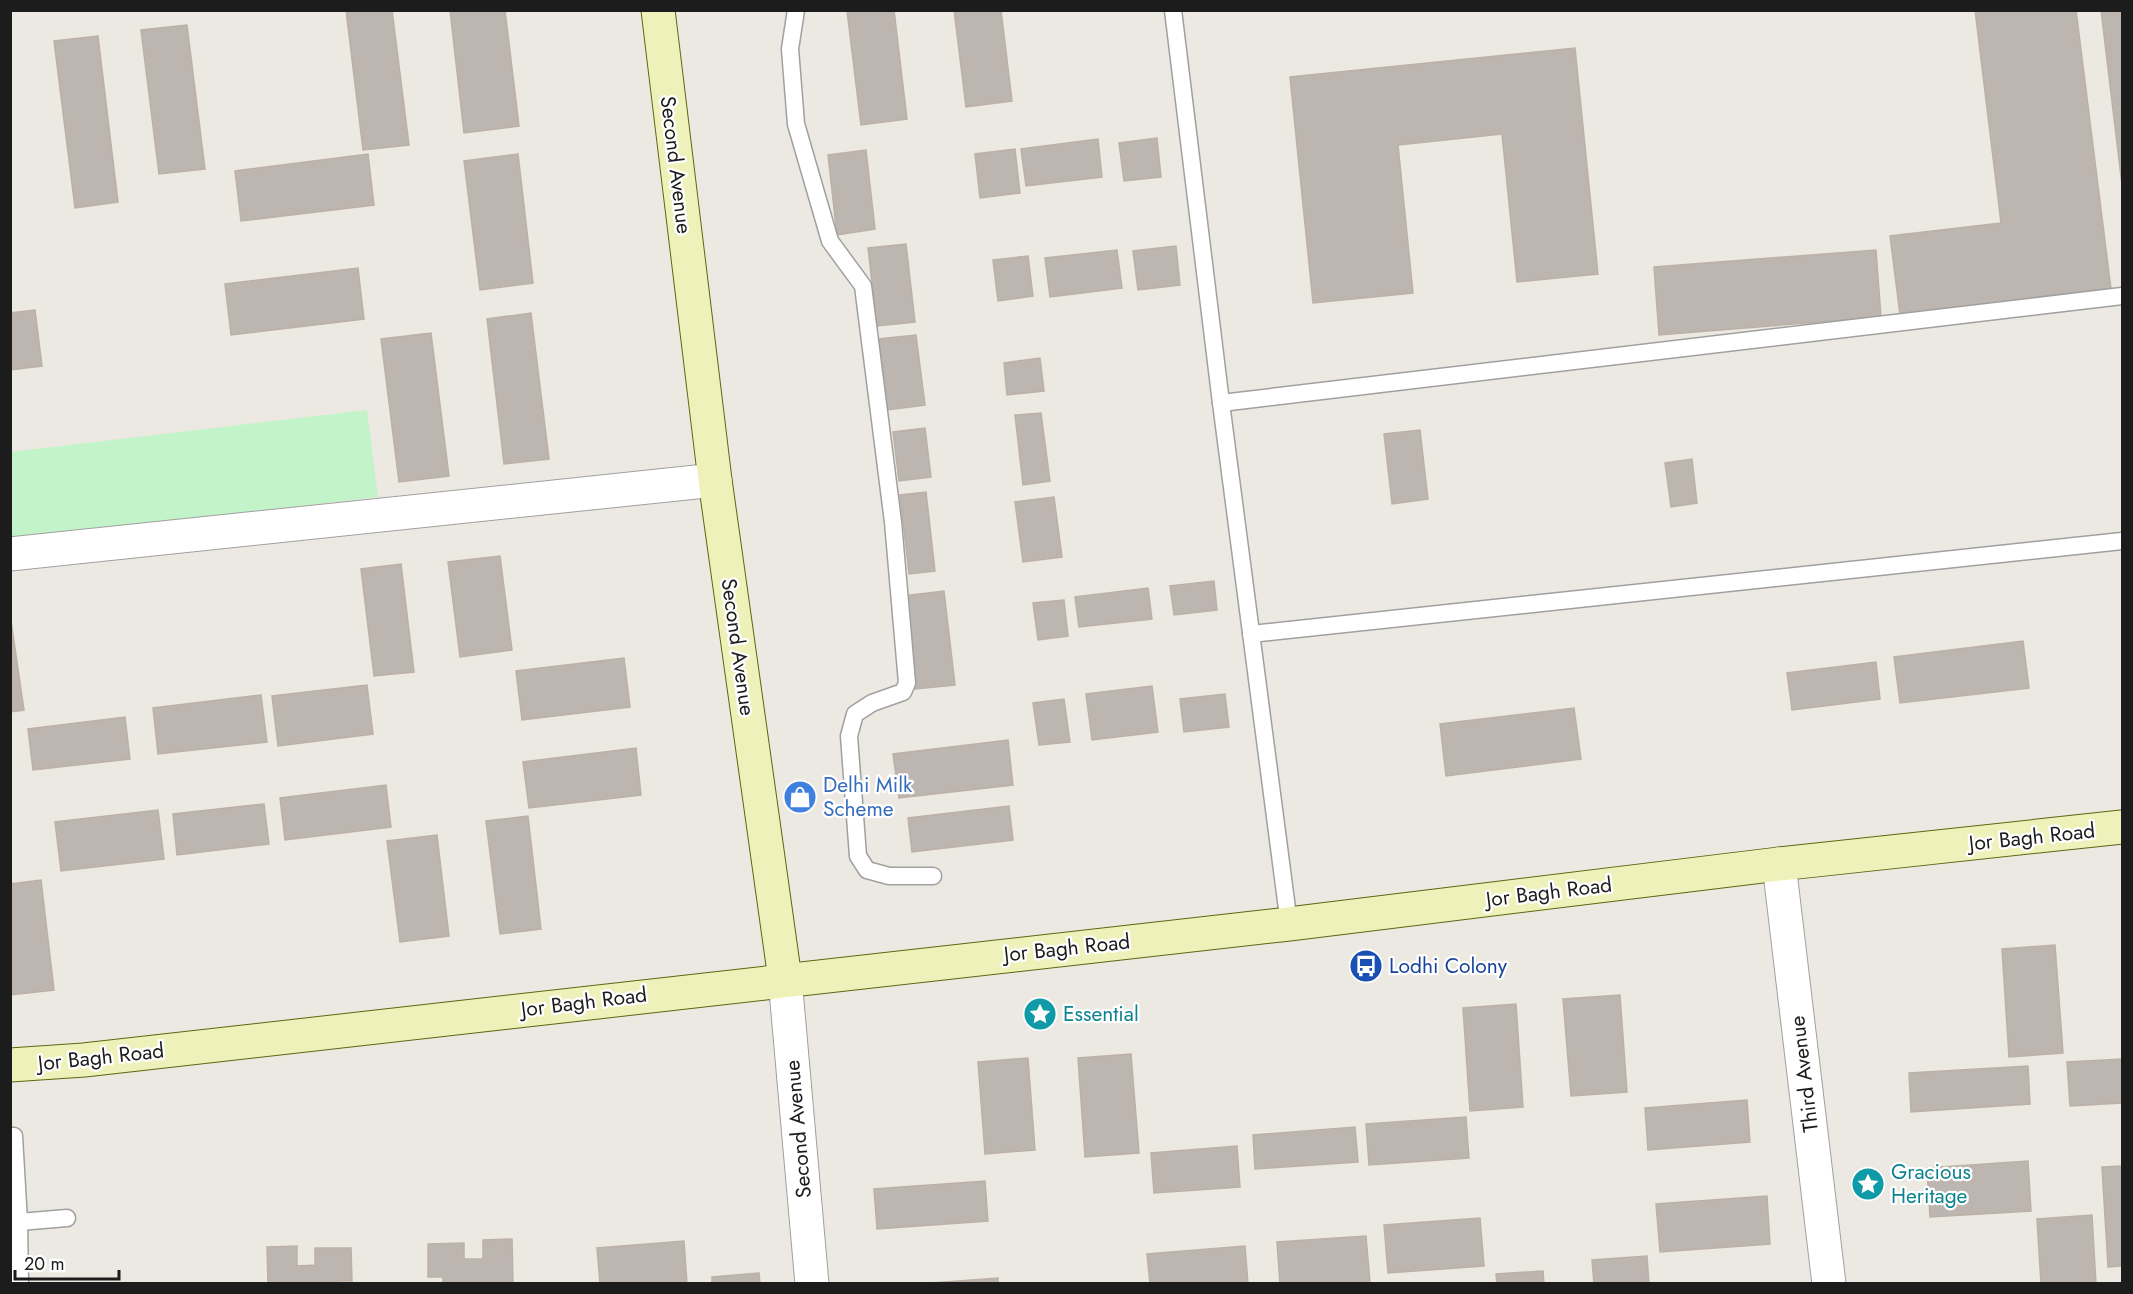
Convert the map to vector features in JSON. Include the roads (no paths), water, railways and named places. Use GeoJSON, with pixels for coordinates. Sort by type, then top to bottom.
{"type":"FeatureCollection","features":[{"type":"Feature","properties":{"kind":"street","name":"Second Avenue"},"geometry":{"type":"LineString","coordinates":[[657,10],[715,480],[785,979],[812,1284]]}},
{"type":"Feature","properties":{"kind":"street"},"geometry":{"type":"LineString","coordinates":[[10,554],[715,480]]}},
{"type":"Feature","properties":{"kind":"street","name":"Jor Bagh Road"},"geometry":{"type":"LineString","coordinates":[[10,1065],[84,1060],[785,979],[1289,924],[1779,864],[2122,827]]}},
{"type":"Feature","properties":{"kind":"street","name":"Third Avenue"},"geometry":{"type":"LineString","coordinates":[[1779,864],[1828,1284]]}},
{"type":"Feature","properties":{"kind":"lane"},"geometry":{"type":"LineString","coordinates":[[796,10],[790,49],[796,124],[830,241],[863,286],[893,522],[907,683],[903,692],[872,702],[855,714],[849,736],[858,856],[867,870],[889,876],[933,876]]}},
{"type":"Feature","properties":{"kind":"lane"},"geometry":{"type":"LineString","coordinates":[[1173,10],[1221,403],[1289,924]]}},
{"type":"Feature","properties":{"kind":"lane"},"geometry":{"type":"LineString","coordinates":[[1221,403],[2122,296]]}},
{"type":"Feature","properties":{"kind":"lane"},"geometry":{"type":"LineString","coordinates":[[1251,634],[2122,541]]}},
{"type":"Feature","properties":{"kind":"lane"},"geometry":{"type":"LineString","coordinates":[[10,1136],[14,1136],[20,1222],[20,1284]]}},
{"type":"Feature","properties":{"kind":"lane"},"geometry":{"type":"LineString","coordinates":[[20,1222],[67,1218]]}},
{"type":"Feature","properties":{"kind":"place","name":"Delhi Milk Scheme"},"geometry":{"type":"Point","coordinates":[800,797]}},
{"type":"Feature","properties":{"kind":"place","name":"Lodhi Colony"},"geometry":{"type":"Point","coordinates":[1366,966]}},
{"type":"Feature","properties":{"kind":"place","name":"Essential"},"geometry":{"type":"Point","coordinates":[1040,1014]}},
{"type":"Feature","properties":{"kind":"place","name":"Gracious Heritage"},"geometry":{"type":"Point","coordinates":[1868,1184]}}]}
